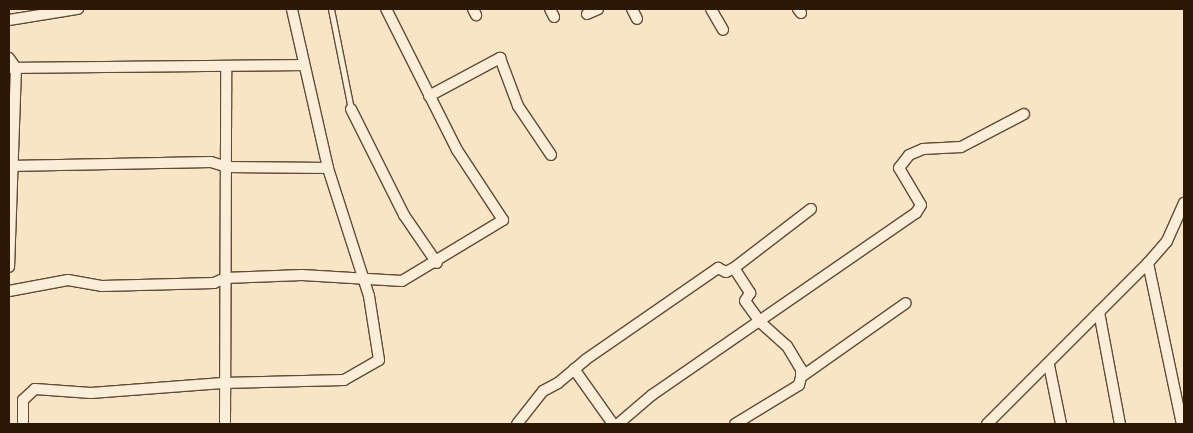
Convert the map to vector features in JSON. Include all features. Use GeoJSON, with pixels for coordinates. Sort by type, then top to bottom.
{"type":"FeatureCollection","features":[{"type":"Feature","properties":{"kind":"street"},"geometry":{"type":"LineString","coordinates":[[9,20],[78,9]]}},
{"type":"Feature","properties":{"kind":"street"},"geometry":{"type":"LineString","coordinates":[[23,424],[23,400],[35,389],[91,392],[223,383],[344,380],[380,360],[364,278],[328,168],[302,65],[292,9]]}},
{"type":"Feature","properties":{"kind":"street"},"geometry":{"type":"LineString","coordinates":[[9,291],[68,280],[102,286],[214,282],[225,278],[302,275],[402,281],[437,263],[503,220],[457,150],[386,9]]}},
{"type":"Feature","properties":{"kind":"street"},"geometry":{"type":"LineString","coordinates":[[587,14],[598,9]]}},
{"type":"Feature","properties":{"kind":"street"},"geometry":{"type":"LineString","coordinates":[[632,9],[638,19]]}},
{"type":"Feature","properties":{"kind":"street"},"geometry":{"type":"LineString","coordinates":[[711,9],[723,30]]}},
{"type":"Feature","properties":{"kind":"street"},"geometry":{"type":"LineString","coordinates":[[9,58],[13,68],[9,267]]}},
{"type":"Feature","properties":{"kind":"street"},"geometry":{"type":"LineString","coordinates":[[429,96],[500,58],[518,106],[551,155]]}},
{"type":"Feature","properties":{"kind":"street"},"geometry":{"type":"LineString","coordinates":[[13,68],[302,65]]}},
{"type":"Feature","properties":{"kind":"street"},"geometry":{"type":"LineString","coordinates":[[225,424],[223,383],[228,167],[226,66]]}},
{"type":"Feature","properties":{"kind":"street"},"geometry":{"type":"LineString","coordinates":[[351,109],[404,216],[437,263]]}},
{"type":"Feature","properties":{"kind":"street"},"geometry":{"type":"LineString","coordinates":[[618,424],[652,395],[916,213],[921,205],[899,168],[909,155],[922,149],[962,147],[1024,114]]}},
{"type":"Feature","properties":{"kind":"street"},"geometry":{"type":"LineString","coordinates":[[12,165],[211,162],[228,167],[328,168]]}},
{"type":"Feature","properties":{"kind":"street"},"geometry":{"type":"LineString","coordinates":[[987,424],[1148,263],[1167,241],[1184,203]]}},
{"type":"Feature","properties":{"kind":"street"},"geometry":{"type":"LineString","coordinates":[[517,424],[543,391],[718,268],[726,272],[734,268],[811,209]]}},
{"type":"Feature","properties":{"kind":"street"},"geometry":{"type":"LineString","coordinates":[[1148,263],[1182,424]]}},
{"type":"Feature","properties":{"kind":"street"},"geometry":{"type":"LineString","coordinates":[[734,268],[748,286],[750,293],[745,302],[760,322],[787,346],[802,368],[799,385],[735,424]]}},
{"type":"Feature","properties":{"kind":"street"},"geometry":{"type":"LineString","coordinates":[[801,377],[906,303]]}},
{"type":"Feature","properties":{"kind":"street"},"geometry":{"type":"LineString","coordinates":[[1098,312],[1120,424]]}},
{"type":"Feature","properties":{"kind":"street"},"geometry":{"type":"LineString","coordinates":[[1049,364],[1061,424]]}},
{"type":"Feature","properties":{"kind":"street"},"geometry":{"type":"LineString","coordinates":[[574,369],[613,424]]}},
{"type":"Feature","properties":{"kind":"street"},"geometry":{"type":"LineString","coordinates":[[998,413],[1000,424]]}},
{"type":"Feature","properties":{"kind":"lane"},"geometry":{"type":"LineString","coordinates":[[331,9],[351,109]]}}]}
